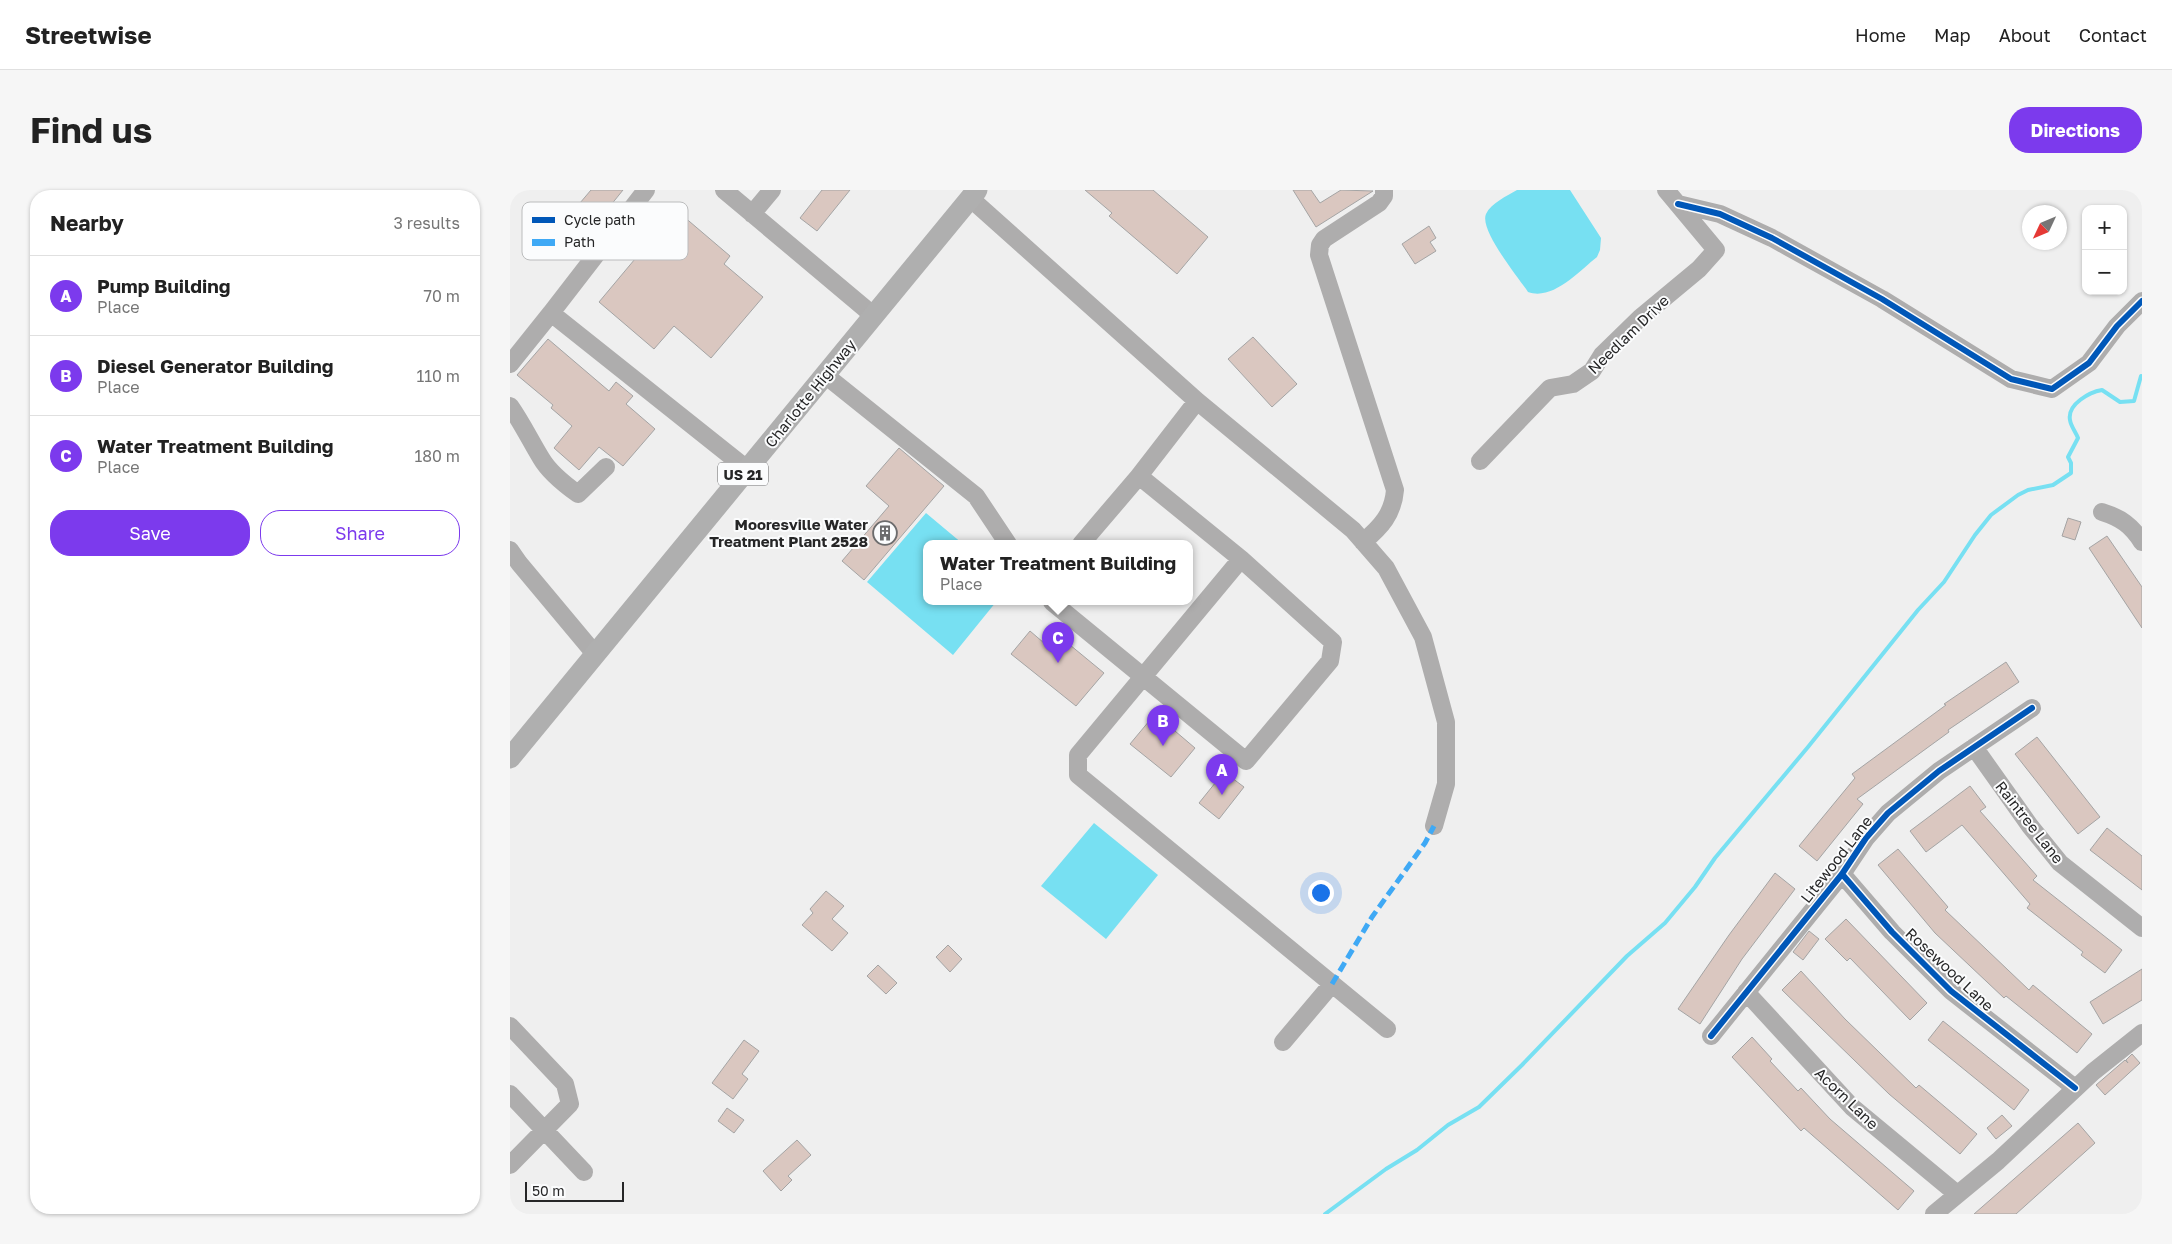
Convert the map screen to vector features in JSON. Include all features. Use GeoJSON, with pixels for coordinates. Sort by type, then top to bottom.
{"type":"FeatureCollection","features":[{"type":"Feature","properties":{"kind":"main road","name":"Charlotte Highway"},"geometry":{"type":"LineString","coordinates":[[512,749],[595,654],[974,194]]}},
{"type":"Feature","properties":{"kind":"street"},"geometry":{"type":"LineString","coordinates":[[637,202],[646,190]]}},
{"type":"Feature","properties":{"kind":"street"},"geometry":{"type":"LineString","coordinates":[[724,190],[874,316]]}},
{"type":"Feature","properties":{"kind":"street"},"geometry":{"type":"LineString","coordinates":[[752,214],[772,190]]}},
{"type":"Feature","properties":{"kind":"street"},"geometry":{"type":"LineString","coordinates":[[1363,542],[1389,516],[1394,502],[1395,490],[1319,255],[1320,245],[1324,239],[1379,203],[1384,196],[1384,190]]}},
{"type":"Feature","properties":{"kind":"street","name":"Needlam Drive"},"geometry":{"type":"LineString","coordinates":[[1480,461],[1550,388],[1573,384],[1592,371],[1602,355],[1640,318],[1699,269],[1716,250],[1666,190]]}},
{"type":"Feature","properties":{"kind":"street"},"geometry":{"type":"LineString","coordinates":[[974,194],[1197,401],[1353,530],[1386,568],[1423,638],[1446,722],[1446,784],[1434,826]]}},
{"type":"Feature","properties":{"kind":"street"},"geometry":{"type":"LineString","coordinates":[[1678,204],[1720,214],[1772,238],[1882,299],[2012,379],[2052,389],[2089,363],[2117,326],[2140,308]]}},
{"type":"Feature","properties":{"kind":"street"},"geometry":{"type":"LineString","coordinates":[[510,364],[592,260]]}},
{"type":"Feature","properties":{"kind":"street"},"geometry":{"type":"LineString","coordinates":[[551,313],[747,469]]}},
{"type":"Feature","properties":{"kind":"street"},"geometry":{"type":"LineString","coordinates":[[825,375],[976,496],[1005,540]]}},
{"type":"Feature","properties":{"kind":"street"},"geometry":{"type":"LineString","coordinates":[[1083,540],[1139,476],[1197,401]]}},
{"type":"Feature","properties":{"kind":"street"},"geometry":{"type":"LineString","coordinates":[[510,406],[525,427],[541,459],[564,483],[578,494],[606,467]]}},
{"type":"Feature","properties":{"kind":"street"},"geometry":{"type":"LineString","coordinates":[[1056,605],[1246,761],[1330,661],[1333,642],[1242,559],[1139,476]]}},
{"type":"Feature","properties":{"kind":"street"},"geometry":{"type":"LineString","coordinates":[[2102,512],[2118,517],[2133,528],[2142,542]]}},
{"type":"Feature","properties":{"kind":"street"},"geometry":{"type":"LineString","coordinates":[[510,550],[595,654]]}},
{"type":"Feature","properties":{"kind":"street"},"geometry":{"type":"LineString","coordinates":[[1242,559],[1078,755],[1078,775],[1386,1029]]}},
{"type":"Feature","properties":{"kind":"street","name":"Litewood Lane"},"geometry":{"type":"LineString","coordinates":[[1711,1036],[1842,874],[1866,838],[1888,813],[1910,792],[2032,708]]}},
{"type":"Feature","properties":{"kind":"street","name":"Raintree Lane"},"geometry":{"type":"LineString","coordinates":[[1974,747],[2030,826],[2060,863],[2142,928]]}},
{"type":"Feature","properties":{"kind":"street","name":"Rosewood Lane"},"geometry":{"type":"LineString","coordinates":[[1842,874],[1892,932],[1951,991],[2075,1088]]}},
{"type":"Feature","properties":{"kind":"street"},"geometry":{"type":"LineString","coordinates":[[1283,1042],[1332,984]]}},
{"type":"Feature","properties":{"kind":"street","name":"Acorn Lane"},"geometry":{"type":"LineString","coordinates":[[1746,992],[1852,1106],[1957,1194]]}},
{"type":"Feature","properties":{"kind":"street"},"geometry":{"type":"LineString","coordinates":[[510,1026],[565,1084],[570,1104],[510,1165]]}},
{"type":"Feature","properties":{"kind":"street"},"geometry":{"type":"LineString","coordinates":[[1934,1214],[1998,1161],[2075,1088],[2142,1033]]}},
{"type":"Feature","properties":{"kind":"street"},"geometry":{"type":"LineString","coordinates":[[510,1094],[584,1172]]}},
{"type":"Feature","properties":{"kind":"water"},"geometry":{"type":"Polygon","coordinates":[[[1517,190],[1570,190],[1601,238],[1597,257],[1574,277],[1556,289],[1537,294],[1528,292],[1508,265],[1488,231],[1485,221],[1488,210],[1517,190]]]}},
{"type":"Feature","properties":{"kind":"water"},"geometry":{"type":"Polygon","coordinates":[[[926,513],[958,540],[923,540],[923,605],[994,605],[953,655],[867,582],[926,513]]]}},
{"type":"Feature","properties":{"kind":"water"},"geometry":{"type":"Polygon","coordinates":[[[1094,823],[1158,875],[1106,939],[1041,886],[1094,823]]]}},
{"type":"Feature","properties":{"kind":"building"},"geometry":{"type":"Polygon","coordinates":[[[591,190],[623,190],[613,202],[581,202],[591,190]]]}},
{"type":"Feature","properties":{"kind":"building"},"geometry":{"type":"Polygon","coordinates":[[[822,190],[850,190],[817,231],[800,218],[822,190]]]}},
{"type":"Feature","properties":{"kind":"building"},"geometry":{"type":"Polygon","coordinates":[[[1085,190],[1153,190],[1208,237],[1177,274],[1109,216],[1112,213],[1085,190]]]}},
{"type":"Feature","properties":{"kind":"building"},"geometry":{"type":"Polygon","coordinates":[[[1293,190],[1311,190],[1320,203],[1341,190],[1373,191],[1316,227],[1293,190]]]}},
{"type":"Feature","properties":{"kind":"building"},"geometry":{"type":"Polygon","coordinates":[[[688,220],[730,256],[724,264],[763,297],[711,358],[674,326],[654,349],[599,302],[634,260],[688,260],[688,220]]]}},
{"type":"Feature","properties":{"kind":"building"},"geometry":{"type":"Polygon","coordinates":[[[1429,226],[1436,238],[1430,242],[1436,251],[1415,264],[1402,244],[1429,226]]]}},
{"type":"Feature","properties":{"kind":"building"},"geometry":{"type":"Polygon","coordinates":[[[1253,337],[1297,384],[1272,407],[1228,359],[1253,337]]]}},
{"type":"Feature","properties":{"kind":"building"},"geometry":{"type":"Polygon","coordinates":[[[548,339],[609,391],[616,382],[633,396],[626,404],[655,429],[623,466],[599,447],[579,470],[554,448],[572,426],[551,408],[553,405],[517,375],[548,339]]]}},
{"type":"Feature","properties":{"kind":"building","name":"Mooresville Water Treatment Plant 2528"},"geometry":{"type":"Polygon","coordinates":[[[899,448],[944,486],[864,580],[842,561],[889,506],[866,486],[899,448]]]}},
{"type":"Feature","properties":{"kind":"building"},"geometry":{"type":"Polygon","coordinates":[[[2068,518],[2081,522],[2075,540],[2062,536],[2068,518]]]}},
{"type":"Feature","properties":{"kind":"building"},"geometry":{"type":"Polygon","coordinates":[[[2107,536],[2142,587],[2142,628],[2089,548],[2107,536]]]}},
{"type":"Feature","properties":{"kind":"building"},"geometry":{"type":"Polygon","coordinates":[[[1030,631],[1044,643],[1053,631],[1104,673],[1076,706],[1011,654],[1030,631]]]}},
{"type":"Feature","properties":{"kind":"building"},"geometry":{"type":"Polygon","coordinates":[[[2006,662],[2019,682],[1948,730],[1949,732],[1857,799],[1863,804],[1817,861],[1799,846],[1855,778],[1852,774],[1946,705],[1944,704],[2006,662]]]}},
{"type":"Feature","properties":{"kind":"building"},"geometry":{"type":"Polygon","coordinates":[[[1155,714],[1195,748],[1171,777],[1130,744],[1155,714]]]}},
{"type":"Feature","properties":{"kind":"building"},"geometry":{"type":"Polygon","coordinates":[[[2037,737],[2100,817],[2078,834],[2015,754],[2037,737]]]}},
{"type":"Feature","properties":{"kind":"building"},"geometry":{"type":"Polygon","coordinates":[[[1224,772],[1244,787],[1219,819],[1199,803],[1224,772]]]}},
{"type":"Feature","properties":{"kind":"building"},"geometry":{"type":"Polygon","coordinates":[[[1970,786],[1986,807],[1980,811],[2037,876],[2033,880],[2122,950],[2105,973],[2081,955],[2083,952],[2027,908],[2030,904],[1962,825],[1926,852],[1910,831],[1970,786]]]}},
{"type":"Feature","properties":{"kind":"building"},"geometry":{"type":"Polygon","coordinates":[[[2107,828],[2142,856],[2142,890],[2090,850],[2107,828]]]}},
{"type":"Feature","properties":{"kind":"building"},"geometry":{"type":"Polygon","coordinates":[[[1898,849],[1948,907],[1945,910],[2029,990],[2033,985],[2092,1034],[2077,1053],[2006,996],[2004,998],[1935,933],[1878,865],[1898,849]]]}},
{"type":"Feature","properties":{"kind":"building"},"geometry":{"type":"Polygon","coordinates":[[[1775,873],[1795,889],[1742,959],[1700,1024],[1678,1009],[1775,873]]]}},
{"type":"Feature","properties":{"kind":"building"},"geometry":{"type":"Polygon","coordinates":[[[826,891],[844,906],[832,919],[848,933],[832,951],[802,925],[813,913],[810,909],[826,891]]]}},
{"type":"Feature","properties":{"kind":"building"},"geometry":{"type":"Polygon","coordinates":[[[1846,919],[1927,1003],[1910,1020],[1850,958],[1847,961],[1825,939],[1846,919]]]}},
{"type":"Feature","properties":{"kind":"building"},"geometry":{"type":"Polygon","coordinates":[[[1809,931],[1819,939],[1803,960],[1793,952],[1809,931]]]}},
{"type":"Feature","properties":{"kind":"building"},"geometry":{"type":"Polygon","coordinates":[[[948,945],[962,959],[950,972],[936,957],[948,945]]]}},
{"type":"Feature","properties":{"kind":"building"},"geometry":{"type":"Polygon","coordinates":[[[878,965],[897,983],[886,994],[867,976],[878,965]]]}},
{"type":"Feature","properties":{"kind":"building"},"geometry":{"type":"Polygon","coordinates":[[[2142,969],[2142,1000],[2103,1024],[2090,1002],[2142,969]]]}},
{"type":"Feature","properties":{"kind":"building"},"geometry":{"type":"Polygon","coordinates":[[[1801,971],[1845,1019],[1916,1088],[1919,1085],[1977,1134],[1960,1154],[1889,1094],[1782,990],[1801,971]]]}},
{"type":"Feature","properties":{"kind":"building"},"geometry":{"type":"Polygon","coordinates":[[[1943,1021],[2029,1090],[2014,1110],[1928,1040],[1943,1021]]]}},
{"type":"Feature","properties":{"kind":"building"},"geometry":{"type":"Polygon","coordinates":[[[1752,1037],[1772,1059],[1770,1061],[1798,1091],[1801,1088],[1830,1119],[1914,1191],[1898,1210],[1804,1128],[1801,1131],[1732,1057],[1752,1037]]]}},
{"type":"Feature","properties":{"kind":"building"},"geometry":{"type":"Polygon","coordinates":[[[744,1040],[759,1051],[742,1074],[748,1079],[733,1099],[712,1083],[744,1040]]]}},
{"type":"Feature","properties":{"kind":"building"},"geometry":{"type":"Polygon","coordinates":[[[2132,1054],[2140,1063],[2105,1095],[2096,1085],[2125,1060],[2128,1063],[2126,1060],[2132,1054]]]}},
{"type":"Feature","properties":{"kind":"building"},"geometry":{"type":"Polygon","coordinates":[[[727,1108],[744,1120],[734,1133],[718,1121],[727,1108]]]}},
{"type":"Feature","properties":{"kind":"building"},"geometry":{"type":"Polygon","coordinates":[[[2002,1115],[2012,1126],[1996,1139],[1987,1128],[2002,1115]]]}},
{"type":"Feature","properties":{"kind":"building"},"geometry":{"type":"Polygon","coordinates":[[[2078,1123],[2095,1143],[2016,1214],[1974,1214],[2078,1123]]]}},
{"type":"Feature","properties":{"kind":"building"},"geometry":{"type":"Polygon","coordinates":[[[797,1140],[811,1155],[788,1176],[792,1180],[781,1191],[763,1171],[797,1140]]]}},
{"type":"Feature","properties":{"kind":"waterway"},"geometry":{"type":"LineString","coordinates":[[1325,1214],[1386,1169],[1417,1150],[1448,1125],[1479,1107],[1627,956],[1665,923],[1695,887],[1715,858],[1808,747],[1918,610],[1944,582],[1975,535],[1991,515],[2018,495],[2028,490],[2053,485],[2071,473],[2071,463],[2068,457],[2078,438],[2071,423],[2070,414],[2076,404],[2086,396],[2102,390],[2120,402],[2134,401],[2141,376]]}},
{"type":"Feature","properties":{"kind":"marked path"},"geometry":{"type":"LineString","coordinates":[[1332,984],[1372,917],[1425,843],[1434,826]]}},
{"type":"Feature","properties":{"kind":"cycle path"},"geometry":{"type":"LineString","coordinates":[[1678,204],[1720,214],[1772,238],[1882,299],[2011,379],[2052,389],[2089,363],[2117,326],[2142,301]]}},
{"type":"Feature","properties":{"kind":"cycle path"},"geometry":{"type":"LineString","coordinates":[[1711,1036],[1842,874],[1866,838],[1888,813],[1939,771],[2032,708]]}},
{"type":"Feature","properties":{"kind":"cycle path"},"geometry":{"type":"LineString","coordinates":[[1842,874],[1892,932],[1951,991],[2075,1088]]}},
{"type":"Feature","properties":{"kind":"place","name":"Mooresville Water Treatment Plant 2528"},"geometry":{"type":"Point","coordinates":[885,533]}},
{"type":"Feature","properties":{"kind":"place","name":"Water Treatment Building"},"geometry":{"type":"Point","coordinates":[1058,663]}},
{"type":"Feature","properties":{"kind":"place","name":"Diesel Generator Building"},"geometry":{"type":"Point","coordinates":[1163,746]}},
{"type":"Feature","properties":{"kind":"place","name":"Pump Building"},"geometry":{"type":"Point","coordinates":[1222,795]}}]}
